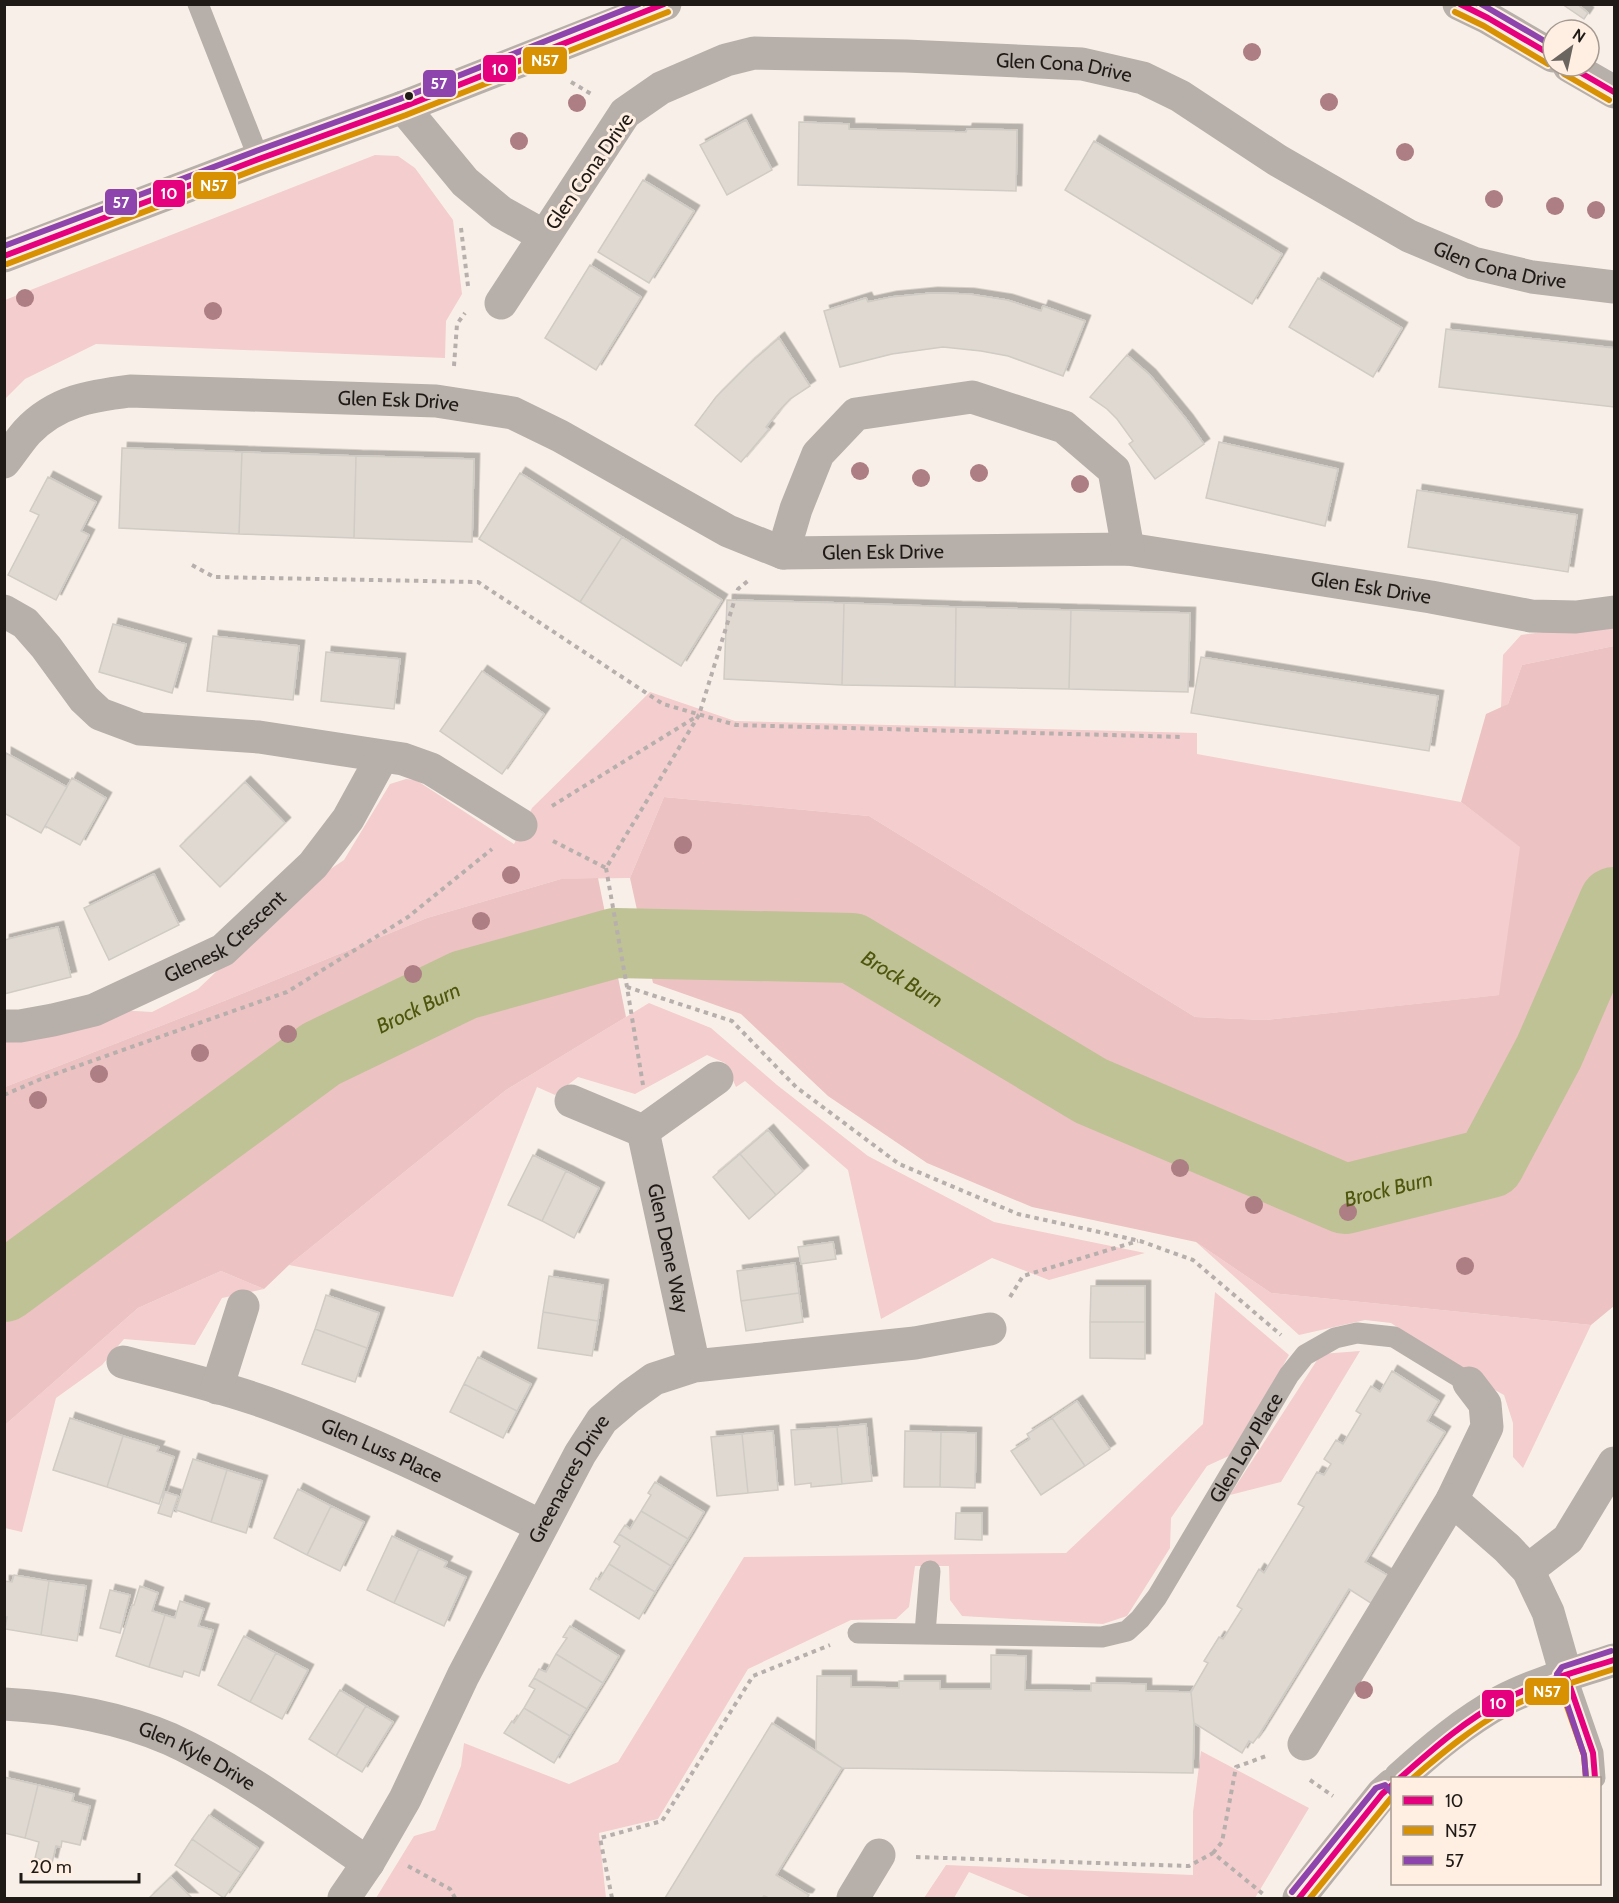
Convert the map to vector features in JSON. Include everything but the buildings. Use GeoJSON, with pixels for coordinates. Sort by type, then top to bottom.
{"type":"FeatureCollection","features":[{"type":"Feature","properties":{"kind":"street"},"geometry":{"type":"LineString","coordinates":[[4,256],[403,107],[665,4]]}},
{"type":"Feature","properties":{"kind":"street"},"geometry":{"type":"LineString","coordinates":[[1459,4],[1541,49]]}},
{"type":"Feature","properties":{"kind":"street","name":"Glen Cona Drive"},"geometry":{"type":"LineString","coordinates":[[486,305],[544,236],[625,113],[661,88],[726,60],[754,53],[906,56],[1082,64],[1143,78],[1180,96],[1287,166],[1409,236],[1473,263],[1532,277],[1614,287]]}},
{"type":"Feature","properties":{"kind":"street"},"geometry":{"type":"LineString","coordinates":[[1590,78],[1614,92]]}},
{"type":"Feature","properties":{"kind":"street","name":"Glen Cona Drive"},"geometry":{"type":"LineString","coordinates":[[403,107],[472,188],[501,212],[544,236]]}},
{"type":"Feature","properties":{"kind":"street","name":"Glen Esk Drive"},"geometry":{"type":"LineString","coordinates":[[4,462],[28,431],[57,408],[85,397],[130,391],[453,403],[513,413],[560,436],[728,531],[783,553],[1128,549],[1431,597],[1531,616],[1576,617],[1614,612]]}},
{"type":"Feature","properties":{"kind":"street"},"geometry":{"type":"LineString","coordinates":[[783,553],[796,509],[818,454],[856,414],[972,397],[1064,427],[1114,470],[1128,549]]}},
{"type":"Feature","properties":{"kind":"street"},"geometry":{"type":"LineString","coordinates":[[4,611],[25,623],[46,647],[84,699],[100,714],[140,729],[259,737],[403,759],[431,769],[521,825]]}},
{"type":"Feature","properties":{"kind":"street","name":"Glenesk Crescent"},"geometry":{"type":"LineString","coordinates":[[4,1026],[31,1024],[94,1010],[223,950],[313,865],[348,819],[382,757]]}},
{"type":"Feature","properties":{"kind":"street"},"geometry":{"type":"LineString","coordinates":[[570,1101],[643,1131],[717,1078]]}},
{"type":"Feature","properties":{"kind":"street","name":"Glen Dene Way"},"geometry":{"type":"LineString","coordinates":[[643,1131],[694,1366]]}},
{"type":"Feature","properties":{"kind":"street"},"geometry":{"type":"LineString","coordinates":[[217,1388],[243,1306]]}},
{"type":"Feature","properties":{"kind":"street","name":"Greenacres Drive"},"geometry":{"type":"LineString","coordinates":[[344,1899],[405,1799],[463,1676],[580,1454],[602,1420],[654,1379],[694,1366],[915,1343],[990,1329]]}},
{"type":"Feature","properties":{"kind":"street","name":"Glen Luss Place"},"geometry":{"type":"LineString","coordinates":[[123,1362],[265,1402],[345,1433],[440,1475],[541,1526]]}},
{"type":"Feature","properties":{"kind":"street","name":"Glen Loy Place"},"geometry":{"type":"LineString","coordinates":[[1304,1744],[1452,1500],[1487,1427],[1485,1404],[1469,1383]]}},
{"type":"Feature","properties":{"kind":"street"},"geometry":{"type":"LineString","coordinates":[[1528,1570],[1568,1539],[1614,1463]]}},
{"type":"Feature","properties":{"kind":"street"},"geometry":{"type":"LineString","coordinates":[[1452,1500],[1507,1548],[1528,1570],[1548,1612],[1566,1675]]}},
{"type":"Feature","properties":{"kind":"street"},"geometry":{"type":"LineString","coordinates":[[1405,1777],[1444,1739],[1503,1701],[1566,1675],[1614,1660]]}},
{"type":"Feature","properties":{"kind":"street","name":"Glen Kyle Drive"},"geometry":{"type":"LineString","coordinates":[[4,1704],[40,1706],[102,1717],[169,1739],[230,1772],[372,1856]]}},
{"type":"Feature","properties":{"kind":"street"},"geometry":{"type":"LineString","coordinates":[[1299,1899],[1386,1796]]}},
{"type":"Feature","properties":{"kind":"street"},"geometry":{"type":"LineString","coordinates":[[853,1899],[879,1855]]}},
{"type":"Feature","properties":{"kind":"lane"},"geometry":{"type":"LineString","coordinates":[[198,4],[259,159]]}},
{"type":"Feature","properties":{"kind":"lane","name":"Glen Loy Place"},"geometry":{"type":"LineString","coordinates":[[858,1633],[1102,1637],[1127,1631],[1140,1619],[1157,1596],[1288,1375],[1305,1355],[1335,1338],[1357,1333],[1394,1337],[1469,1383]]}},
{"type":"Feature","properties":{"kind":"lane"},"geometry":{"type":"LineString","coordinates":[[925,1633],[930,1571]]}},
{"type":"Feature","properties":{"kind":"lane"},"geometry":{"type":"LineString","coordinates":[[1566,1675],[1593,1753],[1595,1777]]}},
{"type":"Feature","properties":{"kind":"path"},"geometry":{"type":"LineString","coordinates":[[530,58],[625,113]]}},
{"type":"Feature","properties":{"kind":"path"},"geometry":{"type":"LineString","coordinates":[[469,295],[460,217],[472,188]]}},
{"type":"Feature","properties":{"kind":"path"},"geometry":{"type":"LineString","coordinates":[[453,403],[457,324],[486,305]]}},
{"type":"Feature","properties":{"kind":"path"},"geometry":{"type":"LineString","coordinates":[[641,1072],[606,868],[699,715],[738,589],[783,553]]}},
{"type":"Feature","properties":{"kind":"path"},"geometry":{"type":"LineString","coordinates":[[192,565],[214,577],[478,582],[663,704],[736,725],[1183,737]]}},
{"type":"Feature","properties":{"kind":"path"},"geometry":{"type":"LineString","coordinates":[[4,1095],[41,1079],[287,992],[408,917],[521,825],[699,715]]}},
{"type":"Feature","properties":{"kind":"path"},"geometry":{"type":"LineString","coordinates":[[521,825],[606,868]]}},
{"type":"Feature","properties":{"kind":"path"},"geometry":{"type":"LineString","coordinates":[[627,987],[732,1021],[796,1087],[899,1164],[1018,1214],[1140,1241],[1193,1260],[1305,1355]]}},
{"type":"Feature","properties":{"kind":"path"},"geometry":{"type":"LineString","coordinates":[[990,1329],[1023,1276],[1140,1241]]}},
{"type":"Feature","properties":{"kind":"path"},"geometry":{"type":"LineString","coordinates":[[612,1899],[600,1838],[662,1821],[753,1676],[858,1633]]}},
{"type":"Feature","properties":{"kind":"path"},"geometry":{"type":"LineString","coordinates":[[879,1855],[1189,1866],[1213,1853],[1222,1842],[1236,1767],[1304,1744],[1308,1779],[1386,1796]]}},
{"type":"Feature","properties":{"kind":"path"},"geometry":{"type":"LineString","coordinates":[[1213,1853],[1269,1899]]}},
{"type":"Feature","properties":{"kind":"path"},"geometry":{"type":"LineString","coordinates":[[372,1856],[450,1889],[455,1899]]}},
{"type":"Feature","properties":{"kind":"shaded area"},"geometry":{"type":"Polygon","coordinates":[[[375,155],[398,156],[415,168],[453,220],[462,294],[446,321],[445,358],[96,344],[25,379],[5,399],[5,300],[375,155]]]}},
{"type":"Feature","properties":{"kind":"shaded area"},"geometry":{"type":"Polygon","coordinates":[[[1614,623],[1614,646],[1522,665],[1508,704],[1501,708],[1503,655],[1521,635],[1614,623]]]}},
{"type":"Feature","properties":{"kind":"shaded area"},"geometry":{"type":"Polygon","coordinates":[[[1614,646],[1614,1306],[1591,1325],[1271,1293],[1196,1242],[1032,1207],[927,1163],[828,1096],[741,1014],[653,983],[630,878],[664,797],[869,816],[1195,1017],[1265,1020],[1499,995],[1520,847],[1461,802],[1486,714],[1508,704],[1522,665],[1614,646]]]}},
{"type":"Feature","properties":{"kind":"shaded area"},"geometry":{"type":"Polygon","coordinates":[[[650,692],[735,721],[1197,733],[1197,754],[1461,802],[1521,847],[1500,995],[1265,1020],[1195,1017],[869,816],[664,797],[630,878],[561,879],[427,918],[5,1087],[4,1033],[118,1010],[152,1012],[198,989],[311,882],[344,860],[390,784],[406,779],[416,780],[514,844],[532,808],[650,692]]]}},
{"type":"Feature","properties":{"kind":"shaded area"},"geometry":{"type":"Polygon","coordinates":[[[598,878],[626,1017],[506,1090],[289,1265],[264,1289],[221,1271],[138,1308],[5,1425],[5,1087],[427,918],[561,879],[598,878]]]}},
{"type":"Feature","properties":{"kind":"shaded area"},"geometry":{"type":"Polygon","coordinates":[[[649,1003],[711,1028],[777,1085],[868,1156],[994,1222],[1145,1253],[1049,1280],[992,1258],[881,1319],[848,1170],[745,1081],[736,1087],[725,1063],[707,1055],[635,1094],[578,1077],[555,1095],[537,1087],[453,1297],[289,1265],[506,1090],[649,1003]]]}},
{"type":"Feature","properties":{"kind":"shaded area"},"geometry":{"type":"Polygon","coordinates":[[[1196,1242],[1271,1293],[1591,1325],[1523,1468],[1513,1457],[1513,1423],[1504,1395],[1475,1379],[1391,1323],[1365,1320],[1299,1335],[1196,1242]]]}},
{"type":"Feature","properties":{"kind":"shaded area"},"geometry":{"type":"Polygon","coordinates":[[[221,1271],[264,1289],[222,1298],[195,1345],[124,1339],[102,1365],[56,1398],[22,1532],[5,1528],[5,1425],[138,1308],[221,1271]]]}},
{"type":"Feature","properties":{"kind":"shaded area"},"geometry":{"type":"Polygon","coordinates":[[[1215,1292],[1289,1355],[1233,1454],[1207,1466],[1171,1518],[1170,1548],[1127,1616],[1103,1624],[962,1616],[950,1600],[949,1566],[915,1566],[909,1607],[896,1619],[851,1620],[748,1669],[658,1819],[599,1833],[606,1898],[376,1898],[414,1836],[435,1830],[461,1766],[464,1743],[569,1784],[618,1762],[744,1557],[1066,1553],[1203,1424],[1215,1292]]]}},
{"type":"Feature","properties":{"kind":"shaded area"},"geometry":{"type":"Polygon","coordinates":[[[1360,1351],[1281,1482],[1230,1495],[1321,1354],[1360,1351]]]}},
{"type":"Feature","properties":{"kind":"shaded area"},"geometry":{"type":"Polygon","coordinates":[[[1201,1751],[1309,1808],[1255,1898],[1032,1898],[969,1872],[954,1898],[924,1898],[946,1865],[1193,1875],[1193,1812],[1201,1751]]]}},
{"type":"Feature","properties":{"kind":"waterway","name":"Brock Burn"},"geometry":{"type":"LineString","coordinates":[[4,1287],[321,1054],[464,985],[615,943],[852,948],[1091,1091],[1345,1199],[1490,1163],[1549,1052],[1614,902]]}},
{"type":"Feature","properties":{"kind":"transit line","name":"57"},"geometry":{"type":"LineString","coordinates":[[4,246],[400,99],[639,4]]}},
{"type":"Feature","properties":{"kind":"transit line","name":"10"},"geometry":{"type":"LineString","coordinates":[[4,256],[403,107],[664,4]]}},
{"type":"Feature","properties":{"kind":"transit line","name":"10"},"geometry":{"type":"LineString","coordinates":[[1460,4],[1541,49]]}},
{"type":"Feature","properties":{"kind":"transit line","name":"57"},"geometry":{"type":"LineString","coordinates":[[1481,4],[1541,39]]}},
{"type":"Feature","properties":{"kind":"transit line","name":"N57"},"geometry":{"type":"LineString","coordinates":[[7,264],[406,115],[668,12]]}},
{"type":"Feature","properties":{"kind":"transit line","name":"N57"},"geometry":{"type":"LineString","coordinates":[[1455,12],[1484,26],[1541,60]]}},
{"type":"Feature","properties":{"kind":"transit line","name":"N57"},"geometry":{"type":"LineString","coordinates":[[1571,78],[1609,100]]}},
{"type":"Feature","properties":{"kind":"transit line","name":"10"},"geometry":{"type":"LineString","coordinates":[[1590,78],[1614,92]]}},
{"type":"Feature","properties":{"kind":"transit line","name":"57"},"geometry":{"type":"LineString","coordinates":[[1586,1777],[1584,1755],[1557,1674],[1562,1667],[1611,1651]]}},
{"type":"Feature","properties":{"kind":"transit line","name":"10"},"geometry":{"type":"LineString","coordinates":[[1401,1777],[1461,1727],[1502,1701],[1543,1683],[1614,1660]]}},
{"type":"Feature","properties":{"kind":"transit line","name":"N57"},"geometry":{"type":"LineString","coordinates":[[1414,1777],[1446,1750],[1493,1716],[1546,1692],[1614,1669]]}},
{"type":"Feature","properties":{"kind":"transit line","name":"10"},"geometry":{"type":"LineString","coordinates":[[1566,1675],[1593,1753],[1595,1777]]}},
{"type":"Feature","properties":{"kind":"transit line","name":"N57"},"geometry":{"type":"LineString","coordinates":[[1557,1678],[1584,1755],[1586,1777]]}},
{"type":"Feature","properties":{"kind":"transit line","name":"57"},"geometry":{"type":"LineString","coordinates":[[1292,1892],[1376,1788],[1385,1785],[1391,1792]]}},
{"type":"Feature","properties":{"kind":"transit line","name":"10"},"geometry":{"type":"LineString","coordinates":[[1299,1898],[1382,1794],[1391,1786]]}},
{"type":"Feature","properties":{"kind":"transit line","name":"N57"},"geometry":{"type":"LineString","coordinates":[[1310,1898],[1391,1798]]}}]}
